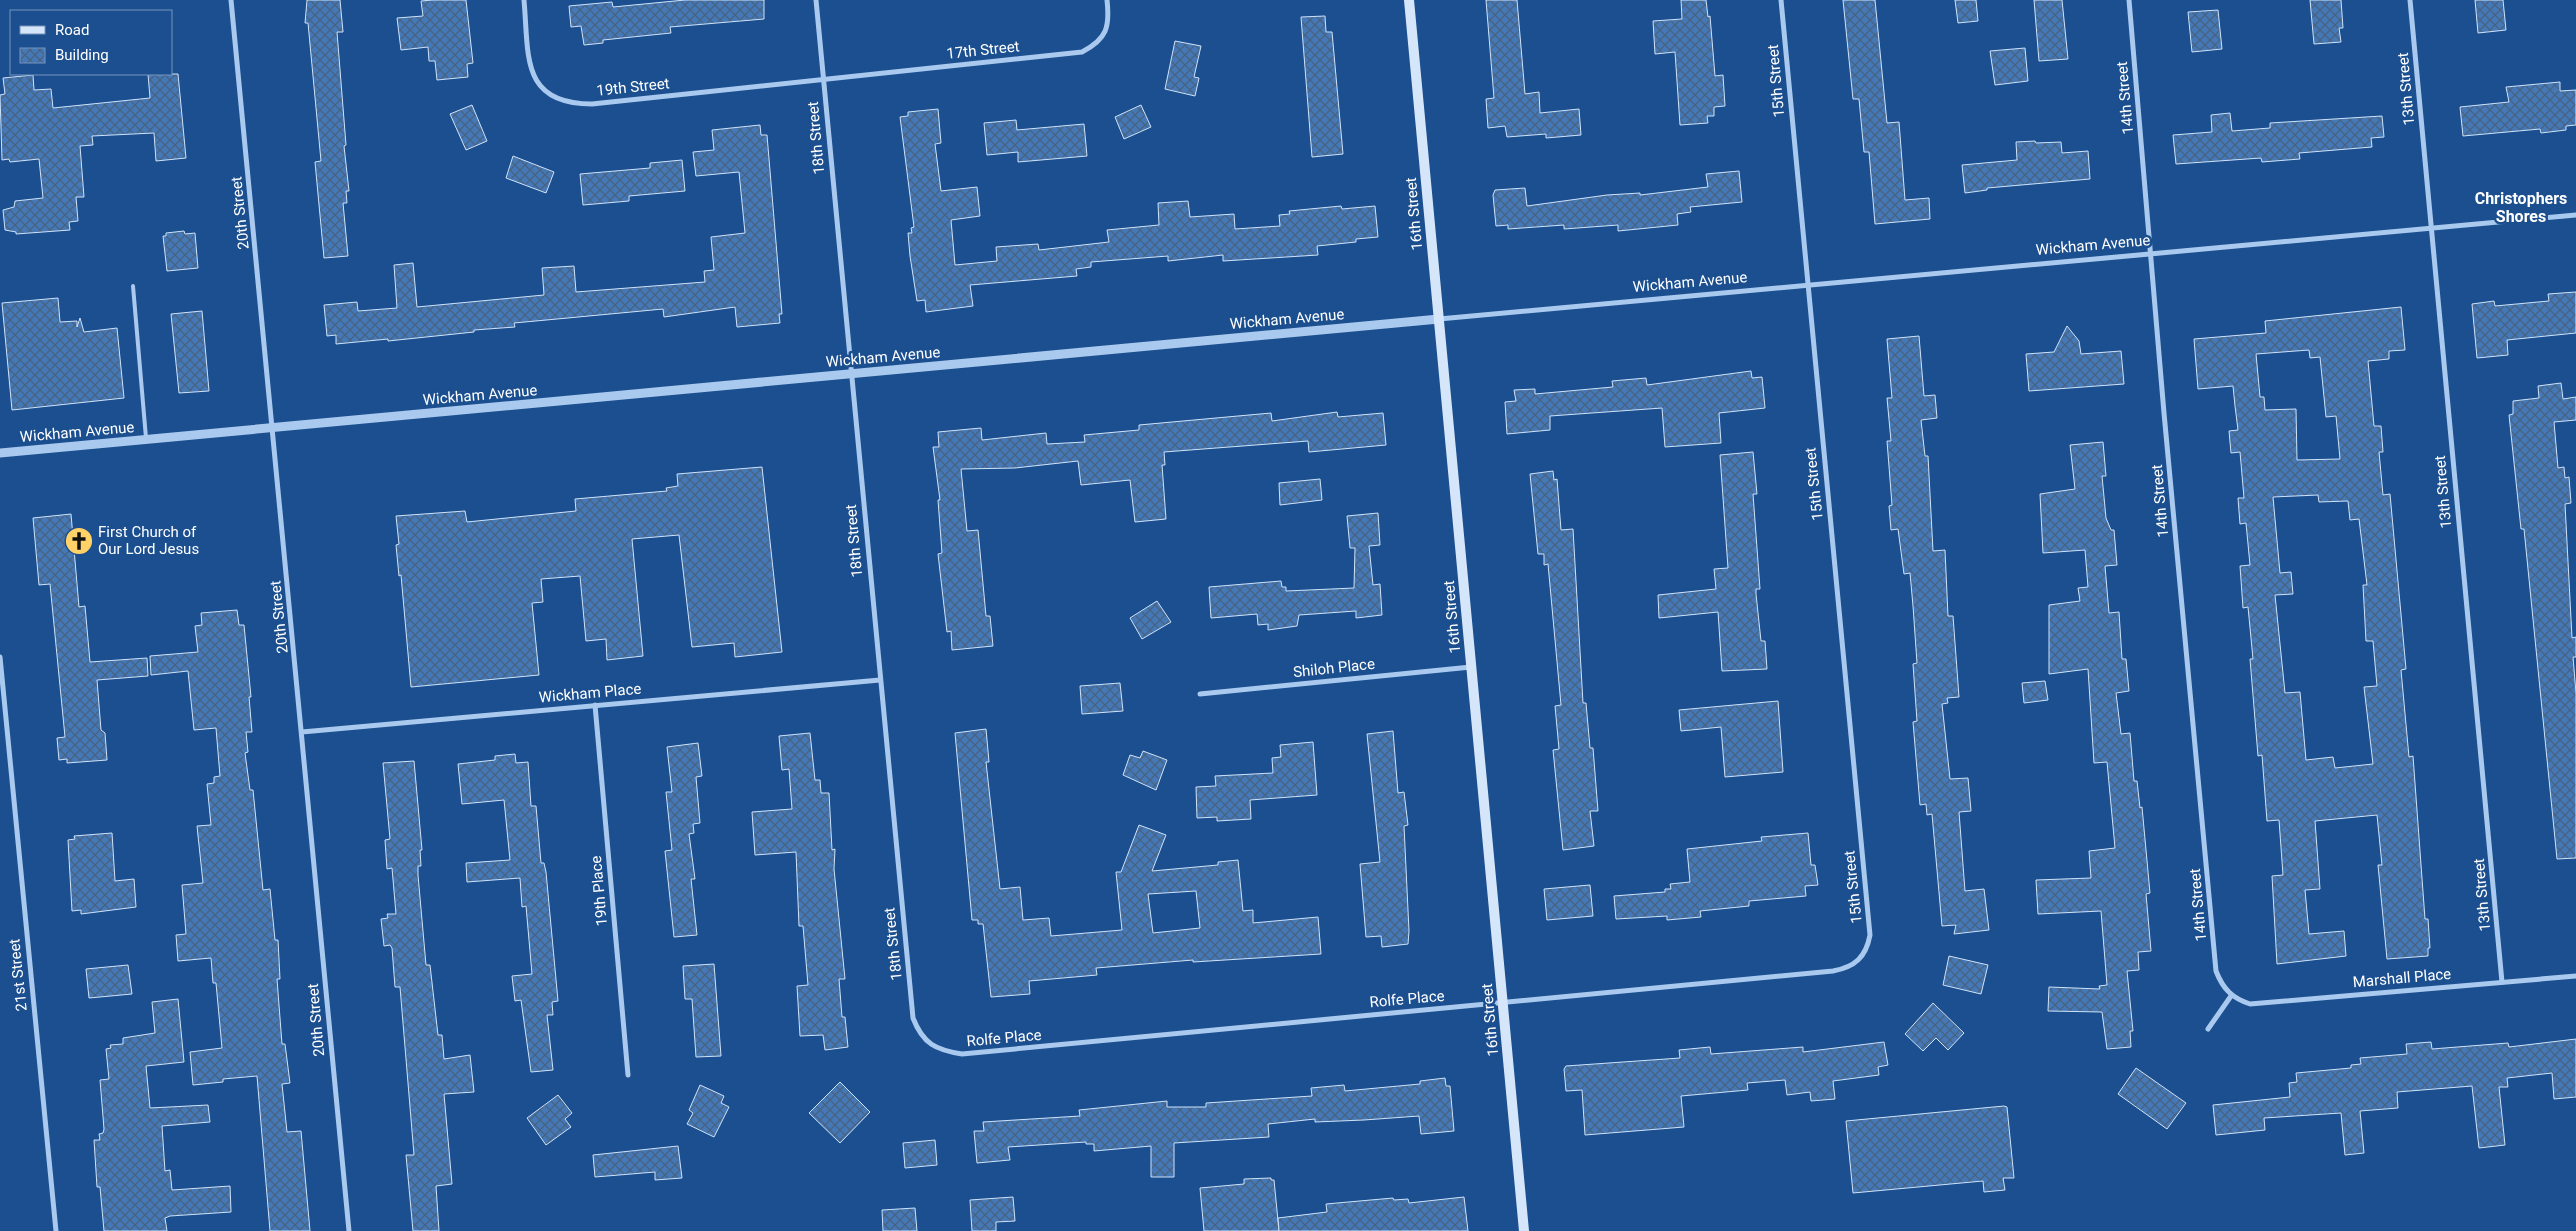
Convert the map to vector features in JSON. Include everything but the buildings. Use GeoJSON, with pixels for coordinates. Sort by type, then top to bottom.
{"type":"FeatureCollection","features":[{"type":"Feature","properties":{"kind":"main road","name":"16th Street"},"geometry":{"type":"LineString","coordinates":[[1409,0],[1524,1231]]}},
{"type":"Feature","properties":{"kind":"street","name":"20th Street"},"geometry":{"type":"LineString","coordinates":[[231,0],[349,1231]]}},
{"type":"Feature","properties":{"kind":"street","name":"19th Street"},"geometry":{"type":"LineString","coordinates":[[524,0],[531,70],[537,82],[549,96],[570,104],[592,104],[823,79]]}},
{"type":"Feature","properties":{"kind":"street","name":"18th Street"},"geometry":{"type":"LineString","coordinates":[[816,0],[913,1018],[919,1034],[932,1045],[945,1052],[958,1054]]}},
{"type":"Feature","properties":{"kind":"street","name":"17th Street"},"geometry":{"type":"LineString","coordinates":[[823,79],[1082,52],[1095,45],[1105,33],[1109,19],[1107,0]]}},
{"type":"Feature","properties":{"kind":"street","name":"15th Street"},"geometry":{"type":"LineString","coordinates":[[1781,0],[1870,935],[1868,949],[1857,962]]}},
{"type":"Feature","properties":{"kind":"street","name":"14th Street"},"geometry":{"type":"LineString","coordinates":[[2129,0],[2150,253],[2216,972],[2220,983],[2231,996]]}},
{"type":"Feature","properties":{"kind":"street","name":"13th Street"},"geometry":{"type":"LineString","coordinates":[[2410,0],[2502,982]]}},
{"type":"Feature","properties":{"kind":"street","name":"Wickham Avenue"},"geometry":{"type":"LineString","coordinates":[[0,453],[2576,215]]}},
{"type":"Feature","properties":{"kind":"street","name":"21st Street"},"geometry":{"type":"LineString","coordinates":[[0,657],[56,1231]]}},
{"type":"Feature","properties":{"kind":"street","name":"Shiloh Place"},"geometry":{"type":"LineString","coordinates":[[1200,694],[1472,667]]}},
{"type":"Feature","properties":{"kind":"street","name":"Wickham Place"},"geometry":{"type":"LineString","coordinates":[[302,732],[880,680]]}},
{"type":"Feature","properties":{"kind":"street","name":"19th Place"},"geometry":{"type":"LineString","coordinates":[[595,705],[628,1075]]}},
{"type":"Feature","properties":{"kind":"street","name":"Rolfe Place"},"geometry":{"type":"LineString","coordinates":[[958,1054],[1833,971],[1847,968],[1857,962]]}},
{"type":"Feature","properties":{"kind":"street","name":"Marshall Place"},"geometry":{"type":"LineString","coordinates":[[2231,996],[2250,1004],[2576,976]]}},
{"type":"Feature","properties":{"kind":"street"},"geometry":{"type":"LineString","coordinates":[[2208,1029],[2231,996]]}},
{"type":"Feature","properties":{"kind":"lane"},"geometry":{"type":"LineString","coordinates":[[133,286],[146,440]]}},
{"type":"Feature","properties":{"kind":"place","name":"First Church of Our Lord Jesus"},"geometry":{"type":"Point","coordinates":[79,541]}},
{"type":"Feature","properties":{"kind":"district","name":"Christophers Shores"},"geometry":{"type":"Point","coordinates":[2521,207]}}]}
